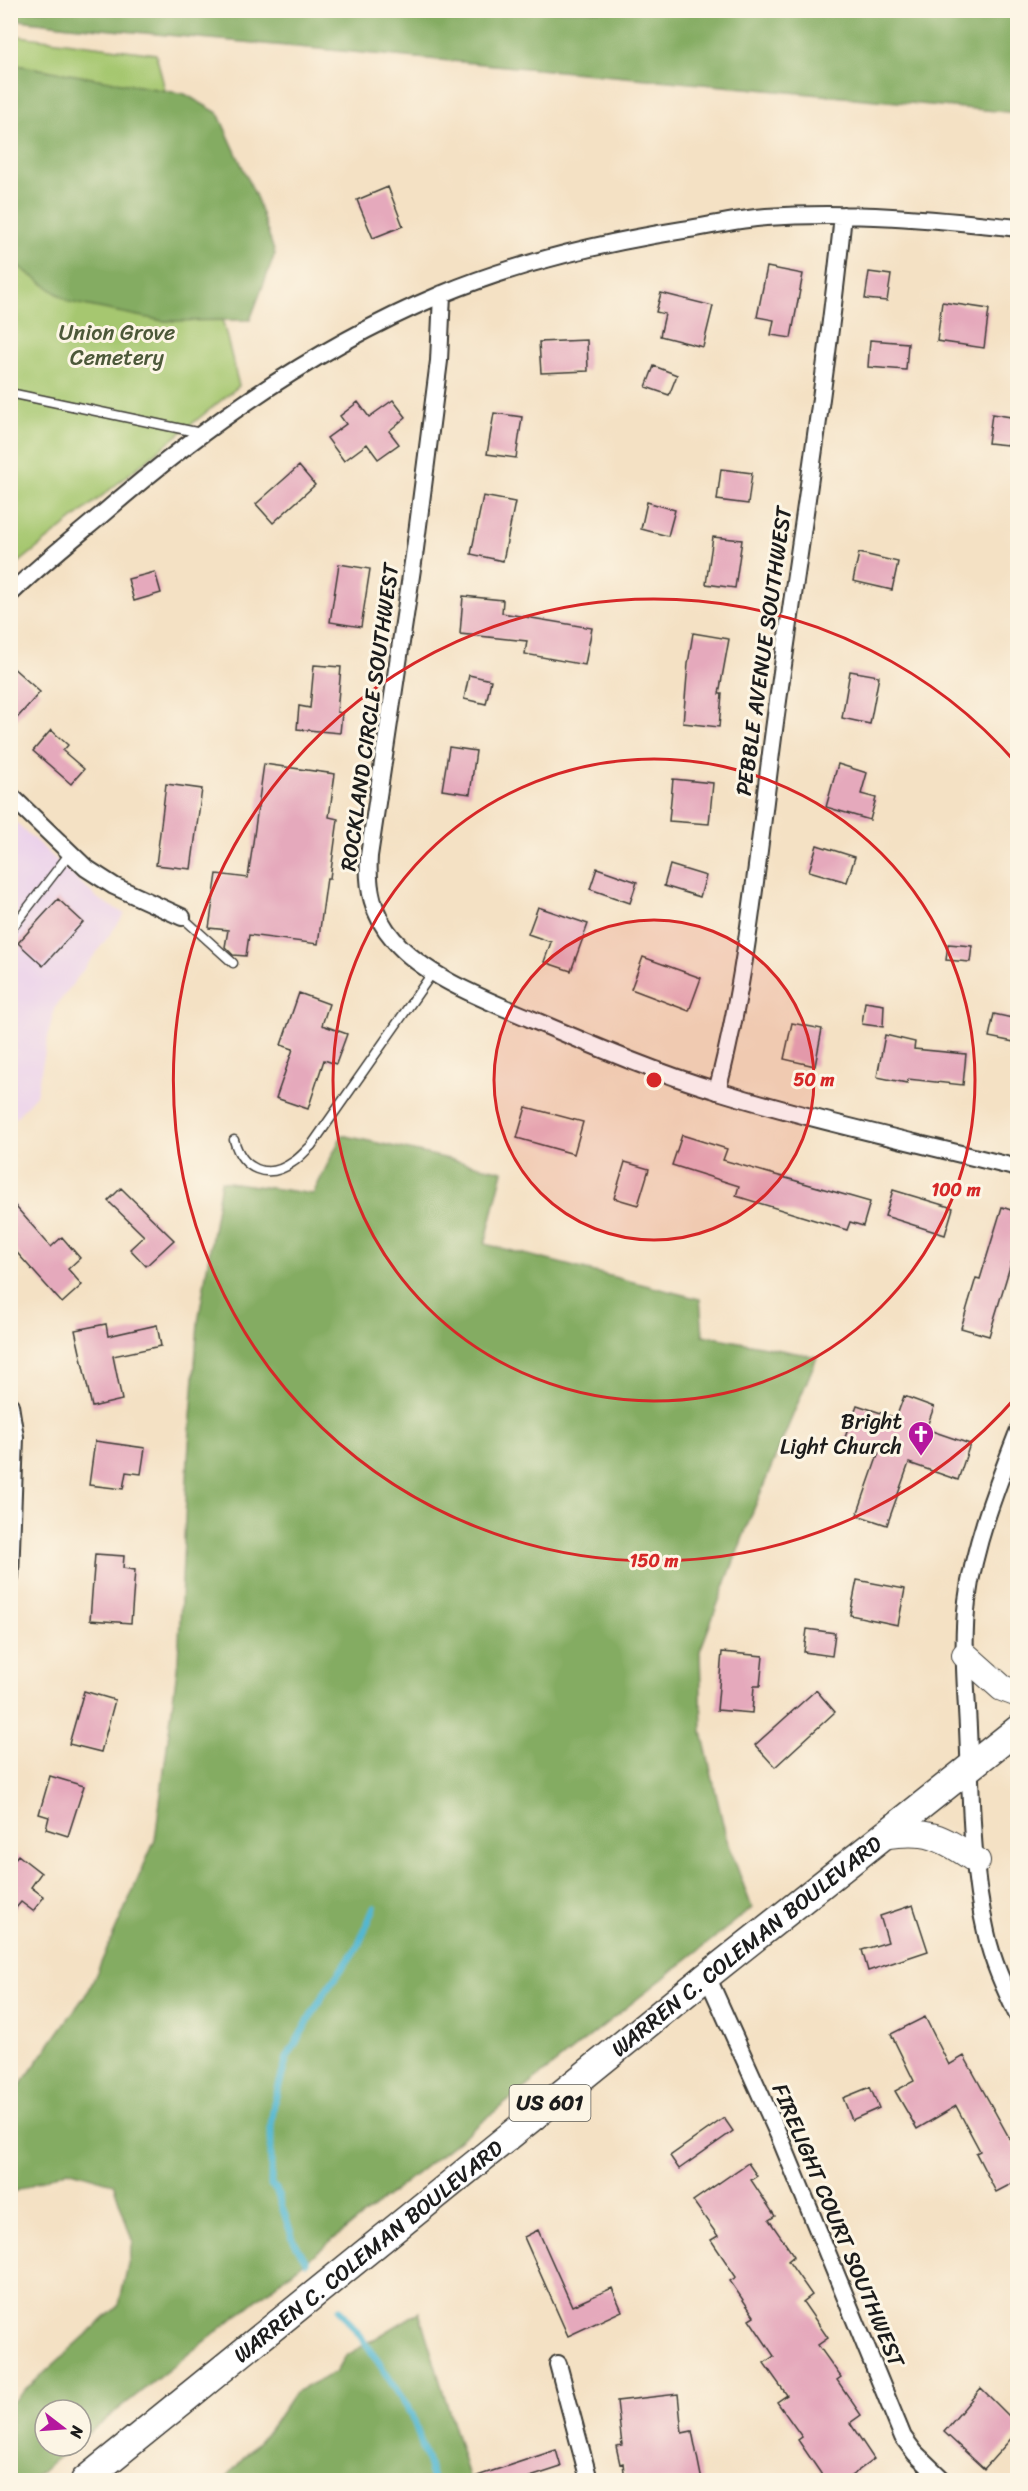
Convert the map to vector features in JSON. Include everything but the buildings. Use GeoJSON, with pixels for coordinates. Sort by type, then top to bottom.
{"type":"FeatureCollection","features":[{"type":"Feature","properties":{"kind":"highway","name":"WARREN C. COLEMAN BOULEVARD"},"geometry":{"type":"LineString","coordinates":[[85,2481],[707,1976],[1017,1729]]}},
{"type":"Feature","properties":{"kind":"main road"},"geometry":{"type":"LineString","coordinates":[[965,1655],[1002,1688],[1017,1694]]}},
{"type":"Feature","properties":{"kind":"main road"},"geometry":{"type":"LineString","coordinates":[[883,1836],[907,1832],[938,1837],[977,1861]]}},
{"type":"Feature","properties":{"kind":"street"},"geometry":{"type":"LineString","coordinates":[[10,594],[201,433],[295,369],[367,328],[442,294],[526,266],[641,237],[764,217],[843,215],[952,221],[1017,228]]}},
{"type":"Feature","properties":{"kind":"street","name":"PEBBLE AVENUE SOUTHWEST"},"geometry":{"type":"LineString","coordinates":[[717,1091],[727,1052],[742,967],[803,520],[821,406],[843,215]]}},
{"type":"Feature","properties":{"kind":"street","name":"ROCKLAND CIRCLE SOUTHWEST"},"geometry":{"type":"LineString","coordinates":[[442,294],[439,361],[415,549],[369,856],[368,881],[371,898],[383,926],[394,941],[411,957],[488,1001],[619,1057],[717,1091],[798,1114],[1017,1168]]}},
{"type":"Feature","properties":{"kind":"street"},"geometry":{"type":"LineString","coordinates":[[10,795],[86,868],[114,886],[182,917]]}},
{"type":"Feature","properties":{"kind":"street"},"geometry":{"type":"LineString","coordinates":[[10,1405],[15,1437],[10,1577]]}},
{"type":"Feature","properties":{"kind":"street"},"geometry":{"type":"LineString","coordinates":[[1017,1432],[998,1484],[974,1565],[967,1601],[965,1655],[969,1768],[986,1931],[999,1977],[1017,2016]]}},
{"type":"Feature","properties":{"kind":"street","name":"FIRELIGHT COURT SOUTHWEST"},"geometry":{"type":"LineString","coordinates":[[707,1976],[780,2138],[903,2437],[915,2453],[943,2481]]}},
{"type":"Feature","properties":{"kind":"street"},"geometry":{"type":"LineString","coordinates":[[558,2364],[589,2481]]}},
{"type":"Feature","properties":{"kind":"lane"},"geometry":{"type":"LineString","coordinates":[[10,393],[201,433]]}},
{"type":"Feature","properties":{"kind":"lane"},"geometry":{"type":"LineString","coordinates":[[10,931],[70,853]]}},
{"type":"Feature","properties":{"kind":"lane"},"geometry":{"type":"LineString","coordinates":[[182,917],[233,963]]}},
{"type":"Feature","properties":{"kind":"lane"},"geometry":{"type":"LineString","coordinates":[[234,1140],[238,1155],[256,1169],[268,1171],[293,1162],[311,1146],[434,971]]}},
{"type":"Feature","properties":{"kind":"shaded area"},"geometry":{"type":"Polygon","coordinates":[[[10,817],[97,898],[125,914],[54,1009],[36,1095],[11,1123],[10,817]]]}},
{"type":"Feature","properties":{"kind":"green space"},"geometry":{"type":"Polygon","coordinates":[[[11,10],[1017,11],[1017,113],[69,26],[11,19],[11,10]]]}},
{"type":"Feature","properties":{"kind":"green space","name":"Union Grove Cemetery"},"geometry":{"type":"Polygon","coordinates":[[[11,35],[156,54],[239,386],[11,569],[11,35]]]}},
{"type":"Feature","properties":{"kind":"green space"},"geometry":{"type":"Polygon","coordinates":[[[11,64],[185,94],[218,113],[257,199],[275,254],[250,320],[163,321],[69,302],[11,261],[11,64]]]}},
{"type":"Feature","properties":{"kind":"green space"},"geometry":{"type":"Polygon","coordinates":[[[342,1135],[503,1171],[485,1244],[700,1299],[703,1335],[817,1357],[751,1516],[700,1651],[702,1732],[726,1837],[752,1908],[93,2430],[93,2398],[33,2398],[33,2458],[58,2458],[30,2480],[11,2480],[11,2403],[119,2305],[133,2243],[113,2183],[68,2170],[11,2193],[11,2098],[89,1990],[155,1840],[178,1661],[188,1458],[198,1323],[221,1181],[313,1194],[342,1135]]]}},
{"type":"Feature","properties":{"kind":"green space"},"geometry":{"type":"Polygon","coordinates":[[[419,2312],[470,2480],[224,2480],[269,2430],[295,2392],[335,2373],[346,2356],[419,2312]]]}},
{"type":"Feature","properties":{"kind":"waterway"},"geometry":{"type":"LineString","coordinates":[[306,2262],[293,2239],[276,2189],[271,2185],[271,2126],[274,2103],[287,2058],[323,1995],[358,1946],[374,1908]]}},
{"type":"Feature","properties":{"kind":"waterway"},"geometry":{"type":"LineString","coordinates":[[340,2309],[370,2349],[412,2414],[433,2480]]}},
{"type":"Feature","properties":{"kind":"place","name":"Bright Light Church"},"geometry":{"type":"Point","coordinates":[921,1457]}}]}
